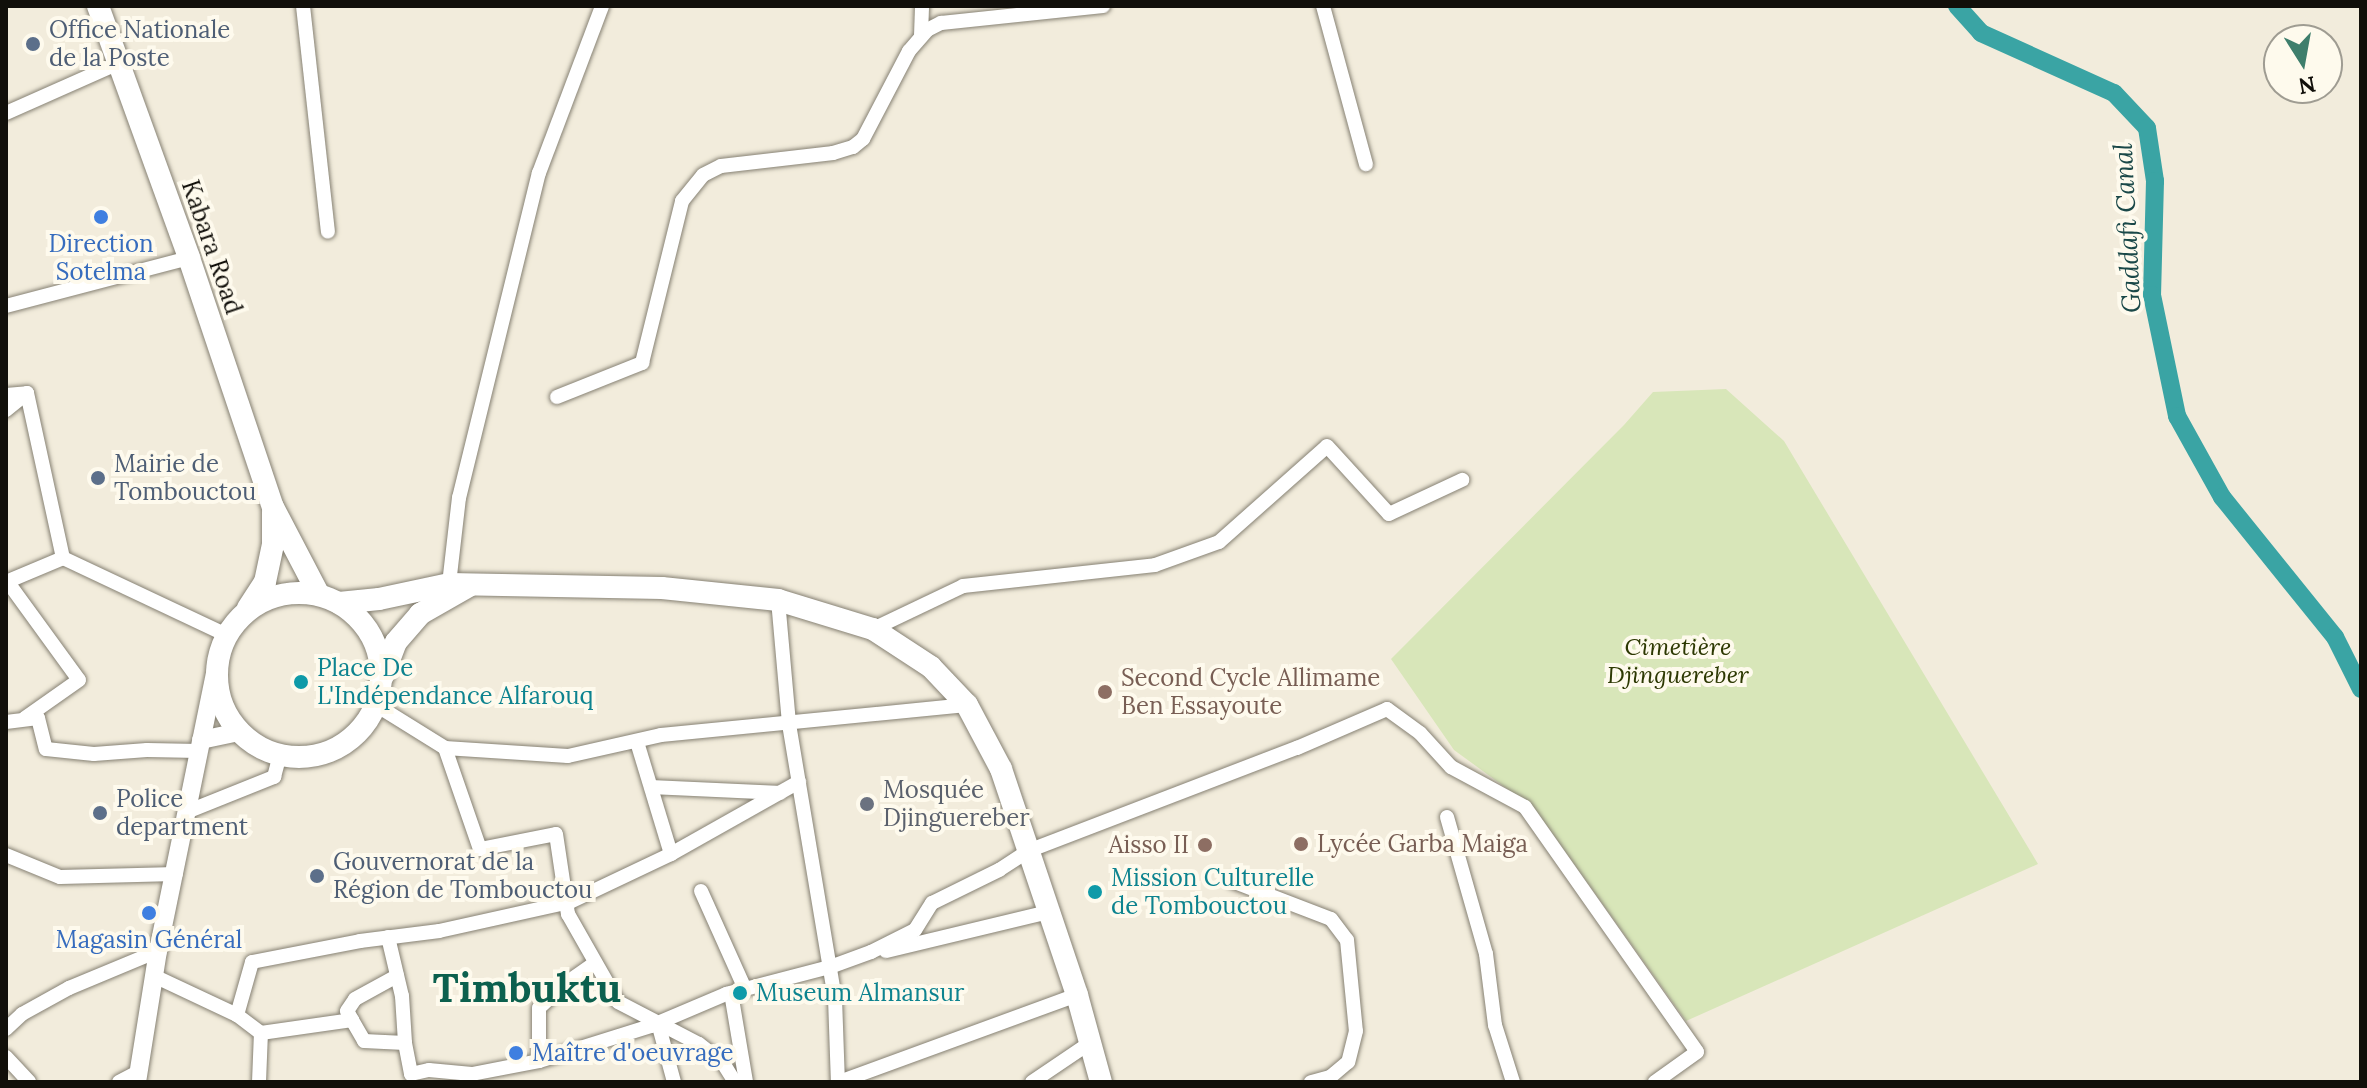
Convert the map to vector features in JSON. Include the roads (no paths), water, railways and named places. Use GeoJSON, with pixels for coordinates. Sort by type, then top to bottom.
{"type":"FeatureCollection","features":[{"type":"Feature","properties":{"kind":"main road","name":"Kabara Road"},"geometry":{"type":"LineString","coordinates":[[98,6],[189,258],[273,507]]}},
{"type":"Feature","properties":{"kind":"main road"},"geometry":{"type":"LineString","coordinates":[[273,507],[273,543],[265,582],[227,635],[217,664],[218,688],[225,712],[240,732],[258,746],[280,755],[315,755],[347,742],[364,725],[376,705],[381,681],[396,642],[420,614],[475,583]]}},
{"type":"Feature","properties":{"kind":"main road"},"geometry":{"type":"LineString","coordinates":[[273,507],[329,599],[358,617],[372,635],[380,657],[381,681]]}},
{"type":"Feature","properties":{"kind":"main road"},"geometry":{"type":"LineString","coordinates":[[246,612],[268,598],[294,593],[329,599],[379,599],[449,584],[662,588],[778,600],[873,629],[931,667],[967,705],[1001,769],[1077,995],[1101,1082]]}},
{"type":"Feature","properties":{"kind":"street"},"geometry":{"type":"LineString","coordinates":[[303,6],[328,232]]}},
{"type":"Feature","properties":{"kind":"street"},"geometry":{"type":"LineString","coordinates":[[449,584],[459,498],[539,173],[602,6]]}},
{"type":"Feature","properties":{"kind":"street"},"geometry":{"type":"LineString","coordinates":[[921,36],[922,6]]}},
{"type":"Feature","properties":{"kind":"street"},"geometry":{"type":"LineString","coordinates":[[557,397],[642,363],[682,201],[703,175],[721,166],[833,153],[853,147],[863,139],[909,51],[921,36],[941,23],[1103,6]]}},
{"type":"Feature","properties":{"kind":"street"},"geometry":{"type":"LineString","coordinates":[[1323,6],[1366,164]]}},
{"type":"Feature","properties":{"kind":"street"},"geometry":{"type":"LineString","coordinates":[[6,113],[119,63]]}},
{"type":"Feature","properties":{"kind":"street"},"geometry":{"type":"LineString","coordinates":[[6,306],[189,258]]}},
{"type":"Feature","properties":{"kind":"street"},"geometry":{"type":"LineString","coordinates":[[6,395],[27,393]]}},
{"type":"Feature","properties":{"kind":"street"},"geometry":{"type":"LineString","coordinates":[[6,410],[27,393]]}},
{"type":"Feature","properties":{"kind":"street"},"geometry":{"type":"LineString","coordinates":[[27,393],[63,558]]}},
{"type":"Feature","properties":{"kind":"street"},"geometry":{"type":"LineString","coordinates":[[873,629],[963,586],[1155,565],[1219,542],[1327,446],[1389,514],[1462,480]]}},
{"type":"Feature","properties":{"kind":"street"},"geometry":{"type":"LineString","coordinates":[[24,719],[79,680],[7,582],[63,558],[227,635]]}},
{"type":"Feature","properties":{"kind":"street"},"geometry":{"type":"LineString","coordinates":[[778,600],[789,724],[835,998],[838,1082],[1077,995]]}},
{"type":"Feature","properties":{"kind":"street"},"geometry":{"type":"LineString","coordinates":[[119,1082],[137,1078],[158,951],[217,664]]}},
{"type":"Feature","properties":{"kind":"street"},"geometry":{"type":"LineString","coordinates":[[376,705],[445,748],[568,756],[661,735],[967,705]]}},
{"type":"Feature","properties":{"kind":"street"},"geometry":{"type":"LineString","coordinates":[[388,937],[397,976],[411,1078],[429,1070],[472,1074],[539,1061],[658,1023],[738,991],[846,961],[915,930],[932,903],[999,870],[1028,851],[1297,748],[1387,709],[1420,733],[1451,767],[1525,807],[1697,1052],[1655,1082]]}},
{"type":"Feature","properties":{"kind":"street"},"geometry":{"type":"LineString","coordinates":[[6,722],[38,718],[46,749],[94,754],[200,745],[240,732]]}},
{"type":"Feature","properties":{"kind":"street"},"geometry":{"type":"LineString","coordinates":[[637,742],[671,854]]}},
{"type":"Feature","properties":{"kind":"street"},"geometry":{"type":"LineString","coordinates":[[445,748],[480,849],[556,834],[565,903],[576,932],[618,1002],[633,1013],[699,1044],[723,1063],[735,1082]]}},
{"type":"Feature","properties":{"kind":"street"},"geometry":{"type":"LineString","coordinates":[[189,811],[274,777],[280,755]]}},
{"type":"Feature","properties":{"kind":"street"},"geometry":{"type":"LineString","coordinates":[[237,1015],[252,962],[388,937],[439,931],[565,903],[671,854],[799,782]]}},
{"type":"Feature","properties":{"kind":"street"},"geometry":{"type":"LineString","coordinates":[[652,787],[780,793]]}},
{"type":"Feature","properties":{"kind":"street"},"geometry":{"type":"LineString","coordinates":[[1447,817],[1486,954],[1495,1025],[1513,1082]]}},
{"type":"Feature","properties":{"kind":"street"},"geometry":{"type":"LineString","coordinates":[[6,855],[60,877],[176,874]]}},
{"type":"Feature","properties":{"kind":"street"},"geometry":{"type":"LineString","coordinates":[[1232,881],[1331,919],[1347,940],[1356,1031],[1348,1062],[1330,1077],[1311,1082]]}},
{"type":"Feature","properties":{"kind":"street"},"geometry":{"type":"LineString","coordinates":[[701,891],[738,991],[746,1082]]}},
{"type":"Feature","properties":{"kind":"street"},"geometry":{"type":"LineString","coordinates":[[846,961],[1049,912]]}},
{"type":"Feature","properties":{"kind":"street"},"geometry":{"type":"LineString","coordinates":[[6,1029],[22,1014],[69,988],[158,951]]}},
{"type":"Feature","properties":{"kind":"street"},"geometry":{"type":"LineString","coordinates":[[539,1061],[539,1008],[565,984],[595,963]]}},
{"type":"Feature","properties":{"kind":"street"},"geometry":{"type":"LineString","coordinates":[[154,976],[237,1015],[261,1033],[352,1020]]}},
{"type":"Feature","properties":{"kind":"street"},"geometry":{"type":"LineString","coordinates":[[397,976],[355,999],[347,1011],[364,1041],[405,1043]]}},
{"type":"Feature","properties":{"kind":"street"},"geometry":{"type":"LineString","coordinates":[[658,1023],[674,1082]]}},
{"type":"Feature","properties":{"kind":"street"},"geometry":{"type":"LineString","coordinates":[[259,1082],[261,1033]]}},
{"type":"Feature","properties":{"kind":"street"},"geometry":{"type":"LineString","coordinates":[[1032,1082],[1091,1042]]}},
{"type":"Feature","properties":{"kind":"street"},"geometry":{"type":"LineString","coordinates":[[6,1057],[29,1082]]}},
{"type":"Feature","properties":{"kind":"waterway","name":"Gaddafi Canal"},"geometry":{"type":"LineString","coordinates":[[1957,6],[1981,33],[2114,93],[2147,128],[2155,181],[2152,295],[2177,416],[2222,497],[2335,637],[2361,689]]}},
{"type":"Feature","properties":{"kind":"place","name":"Office Nationale de la Poste"},"geometry":{"type":"Point","coordinates":[33,44]}},
{"type":"Feature","properties":{"kind":"place","name":"Direction Sotelma"},"geometry":{"type":"Point","coordinates":[101,217]}},
{"type":"Feature","properties":{"kind":"place","name":"Mairie de Tombouctou"},"geometry":{"type":"Point","coordinates":[98,478]}},
{"type":"Feature","properties":{"kind":"place","name":"Place De L'Indépendance Alfarouq"},"geometry":{"type":"Point","coordinates":[301,682]}},
{"type":"Feature","properties":{"kind":"place","name":"Second Cycle Allimame Ben Essayoute"},"geometry":{"type":"Point","coordinates":[1105,692]}},
{"type":"Feature","properties":{"kind":"place","name":"Mosquée Djinguereber"},"geometry":{"type":"Point","coordinates":[867,804]}},
{"type":"Feature","properties":{"kind":"place","name":"Police department"},"geometry":{"type":"Point","coordinates":[100,813]}},
{"type":"Feature","properties":{"kind":"place","name":"Lycée Garba Maiga"},"geometry":{"type":"Point","coordinates":[1301,844]}},
{"type":"Feature","properties":{"kind":"place","name":"Aisso II"},"geometry":{"type":"Point","coordinates":[1205,845]}},
{"type":"Feature","properties":{"kind":"place","name":"Gouvernorat de la Région de Tombouctou"},"geometry":{"type":"Point","coordinates":[317,876]}},
{"type":"Feature","properties":{"kind":"place","name":"Mission Culturelle de Tombouctou"},"geometry":{"type":"Point","coordinates":[1095,892]}},
{"type":"Feature","properties":{"kind":"place","name":"Magasin Général"},"geometry":{"type":"Point","coordinates":[149,913]}},
{"type":"Feature","properties":{"kind":"place","name":"Museum Almansur"},"geometry":{"type":"Point","coordinates":[740,993]}},
{"type":"Feature","properties":{"kind":"place","name":"Maître d'oeuvrage"},"geometry":{"type":"Point","coordinates":[516,1053]}},
{"type":"Feature","properties":{"kind":"district","name":"Timbuktu"},"geometry":{"type":"Point","coordinates":[527,988]}},
{"type":"Feature","properties":{"kind":"park label","name":"Cimetière Djinguereber"},"geometry":{"type":"Point","coordinates":[1678,661]}}]}
